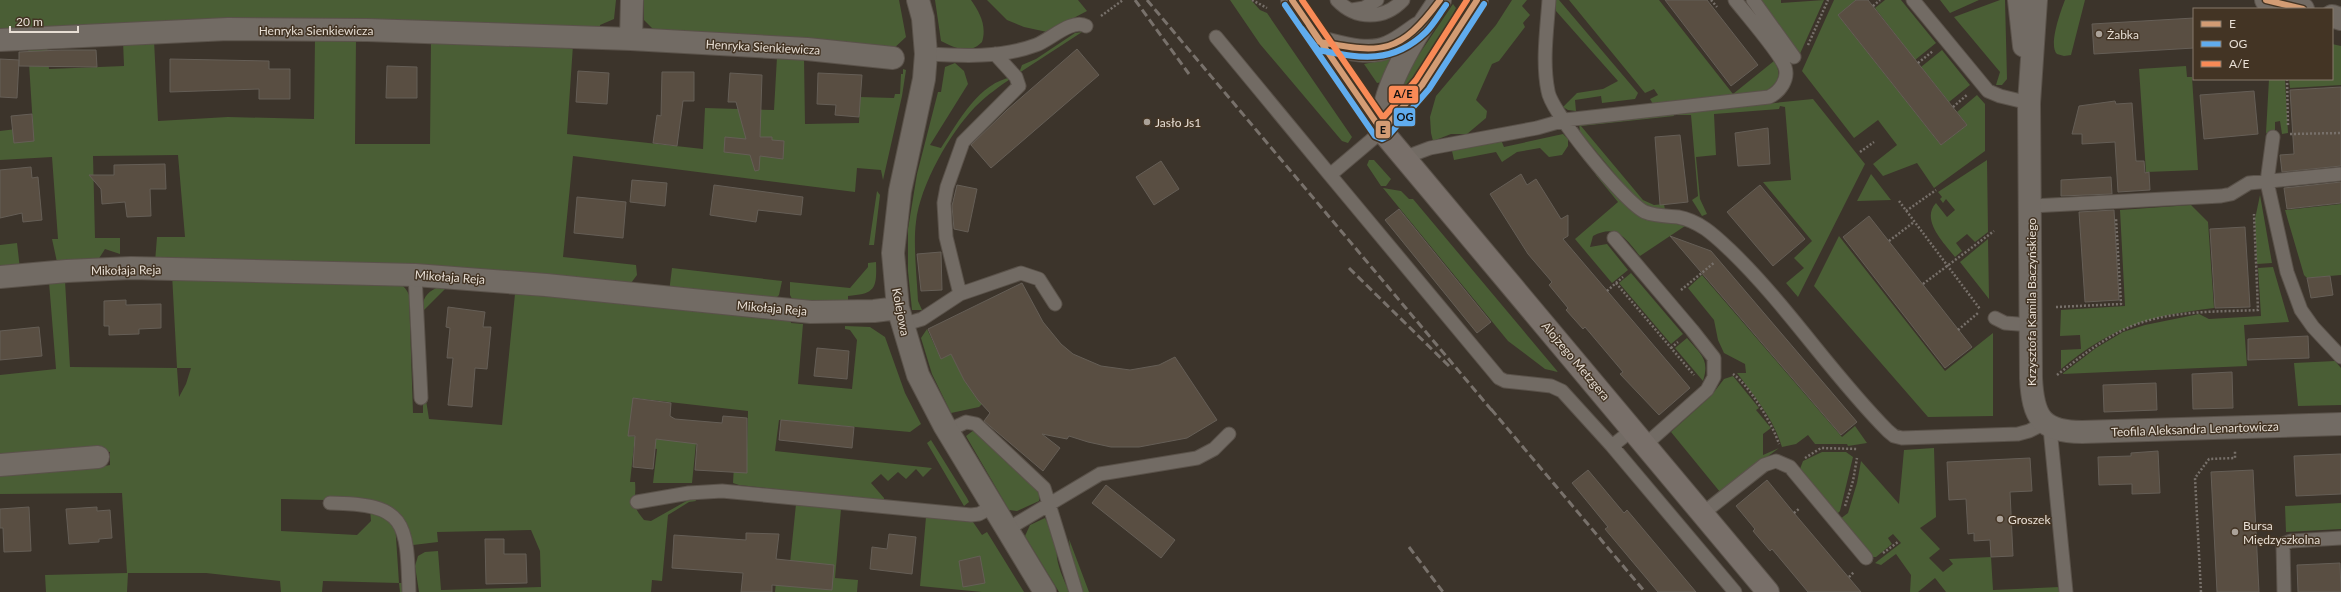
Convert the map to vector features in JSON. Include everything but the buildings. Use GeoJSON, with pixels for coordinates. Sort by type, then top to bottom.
{"type":"FeatureCollection","features":[{"type":"Feature","properties":{"kind":"main road","name":"Alojzego Metzgera"},"geometry":{"type":"LineString","coordinates":[[1292,0],[1382,131],[1406,157],[1768,592]]}},
{"type":"Feature","properties":{"kind":"street"},"geometry":{"type":"LineString","coordinates":[[631,39],[632,0]]}},
{"type":"Feature","properties":{"kind":"street","name":"Kolejowa"},"geometry":{"type":"LineString","coordinates":[[918,0],[923,18],[926,54],[924,78],[900,191],[893,253],[900,317],[918,375],[947,431],[1045,592]]}},
{"type":"Feature","properties":{"kind":"street"},"geometry":{"type":"LineString","coordinates":[[1382,131],[1390,90],[1421,26],[1440,0]]}},
{"type":"Feature","properties":{"kind":"street"},"geometry":{"type":"LineString","coordinates":[[1382,131],[1422,85],[1477,0]]}},
{"type":"Feature","properties":{"kind":"street","name":"Krzysztofa Kamila Baczyńskiego"},"geometry":{"type":"LineString","coordinates":[[2019,0],[2029,103],[2032,393],[2047,425]]}},
{"type":"Feature","properties":{"kind":"street","name":"Krzysztofa Kamila Baczyńskiego"},"geometry":{"type":"LineString","coordinates":[[2029,103],[2036,0]]}},
{"type":"Feature","properties":{"kind":"street"},"geometry":{"type":"LineString","coordinates":[[2266,0],[2299,8]]}},
{"type":"Feature","properties":{"kind":"street"},"geometry":{"type":"LineString","coordinates":[[1320,42],[1357,49],[1382,49],[1396,43],[1421,26]]}},
{"type":"Feature","properties":{"kind":"street","name":"Henryka Sienkiewicza"},"geometry":{"type":"LineString","coordinates":[[0,40],[139,32],[286,29],[375,30],[631,39],[814,49],[894,58]]}},
{"type":"Feature","properties":{"kind":"street","name":"Mikołaja Reja"},"geometry":{"type":"LineString","coordinates":[[0,277],[67,271],[131,268],[415,275],[546,285],[805,311],[856,312],[900,317]]}},
{"type":"Feature","properties":{"kind":"street","name":"Teofila Aleksandra Lenartowicza"},"geometry":{"type":"LineString","coordinates":[[2047,425],[2061,431],[2082,432],[2341,424]]}},
{"type":"Feature","properties":{"kind":"street"},"geometry":{"type":"LineString","coordinates":[[0,465],[98,457]]}},
{"type":"Feature","properties":{"kind":"lane"},"geometry":{"type":"LineString","coordinates":[[1337,0],[1359,14],[1379,15],[1389,12],[1403,0]]}},
{"type":"Feature","properties":{"kind":"lane"},"geometry":{"type":"LineString","coordinates":[[1352,10],[1364,8],[1377,0]]}},
{"type":"Feature","properties":{"kind":"lane"},"geometry":{"type":"LineString","coordinates":[[1549,0],[1546,65],[1548,91],[1551,104],[1618,189],[1633,204],[1652,214],[1683,218],[1700,225],[1730,250],[1785,310],[1882,425],[1894,436],[1902,438],[2022,434],[2047,425]]}},
{"type":"Feature","properties":{"kind":"lane"},"geometry":{"type":"LineString","coordinates":[[1406,157],[1430,148],[1537,128],[1565,120],[1765,98],[1774,94],[1784,81],[1785,67],[1735,0]]}},
{"type":"Feature","properties":{"kind":"lane"},"geometry":{"type":"LineString","coordinates":[[1753,0],[1794,57]]}},
{"type":"Feature","properties":{"kind":"lane"},"geometry":{"type":"LineString","coordinates":[[1913,0],[1988,91],[2000,96],[2029,103]]}},
{"type":"Feature","properties":{"kind":"lane"},"geometry":{"type":"LineString","coordinates":[[926,54],[983,57],[1037,45],[1076,24],[1086,26]]}},
{"type":"Feature","properties":{"kind":"lane"},"geometry":{"type":"LineString","coordinates":[[1216,37],[1499,378],[1505,381],[1558,388],[1569,398],[1612,446],[1735,592]]}},
{"type":"Feature","properties":{"kind":"lane"},"geometry":{"type":"LineString","coordinates":[[960,294],[946,236],[944,203],[947,187],[963,142],[1017,90],[1019,86],[1016,77],[995,54]]}},
{"type":"Feature","properties":{"kind":"lane"},"geometry":{"type":"LineString","coordinates":[[1330,175],[1382,131]]}},
{"type":"Feature","properties":{"kind":"lane"},"geometry":{"type":"LineString","coordinates":[[2272,137],[2267,182],[2280,244],[2297,301],[2313,327],[2341,358]]}},
{"type":"Feature","properties":{"kind":"lane"},"geometry":{"type":"LineString","coordinates":[[2031,206],[2222,196],[2230,194],[2246,184],[2341,174]]}},
{"type":"Feature","properties":{"kind":"lane"},"geometry":{"type":"LineString","coordinates":[[1612,446],[1639,437],[1707,390],[1714,373],[1715,362],[1710,353],[1668,301],[1614,238]]}},
{"type":"Feature","properties":{"kind":"lane"},"geometry":{"type":"LineString","coordinates":[[900,317],[922,319],[960,294],[1021,273],[1039,279],[1055,304]]}},
{"type":"Feature","properties":{"kind":"lane"},"geometry":{"type":"LineString","coordinates":[[415,275],[420,398]]}},
{"type":"Feature","properties":{"kind":"lane"},"geometry":{"type":"LineString","coordinates":[[1995,318],[2005,323],[2031,325]]}},
{"type":"Feature","properties":{"kind":"lane"},"geometry":{"type":"LineString","coordinates":[[947,431],[966,422],[978,426],[1042,485],[1050,502],[1076,592]]}},
{"type":"Feature","properties":{"kind":"lane","name":"Krzysztofa Kamila Baczyńskiego"},"geometry":{"type":"LineString","coordinates":[[2047,425],[2066,592]]}},
{"type":"Feature","properties":{"kind":"lane"},"geometry":{"type":"LineString","coordinates":[[1006,530],[1050,502],[1100,474],[1197,458],[1214,449],[1228,434]]}},
{"type":"Feature","properties":{"kind":"lane"},"geometry":{"type":"LineString","coordinates":[[1702,514],[1764,465],[1776,461],[1790,467],[1866,558]]}},
{"type":"Feature","properties":{"kind":"lane"},"geometry":{"type":"LineString","coordinates":[[637,502],[689,493],[722,491],[971,515],[980,514],[992,507]]}},
{"type":"Feature","properties":{"kind":"lane"},"geometry":{"type":"LineString","coordinates":[[330,503],[372,506],[393,516],[400,525],[406,543],[409,592]]}},
{"type":"Feature","properties":{"kind":"lane"},"geometry":{"type":"LineString","coordinates":[[2284,592],[2283,544],[2291,541],[2341,538]]}},
{"type":"Feature","properties":{"kind":"path"},"geometry":{"type":"LineString","coordinates":[[1097,16],[1102,16],[1123,0]]}},
{"type":"Feature","properties":{"kind":"path"},"geometry":{"type":"LineString","coordinates":[[1252,0],[1267,8]]}},
{"type":"Feature","properties":{"kind":"path"},"geometry":{"type":"LineString","coordinates":[[1806,49],[1828,0]]}},
{"type":"Feature","properties":{"kind":"path"},"geometry":{"type":"LineString","coordinates":[[1872,6],[1880,0]]}},
{"type":"Feature","properties":{"kind":"path"},"geometry":{"type":"LineString","coordinates":[[1918,63],[1936,49]]}},
{"type":"Feature","properties":{"kind":"path"},"geometry":{"type":"LineString","coordinates":[[2287,80],[2289,134]]}},
{"type":"Feature","properties":{"kind":"path"},"geometry":{"type":"LineString","coordinates":[[1953,107],[1971,92]]}},
{"type":"Feature","properties":{"kind":"path"},"geometry":{"type":"LineString","coordinates":[[2272,137],[2289,134],[2341,133]]}},
{"type":"Feature","properties":{"kind":"path"},"geometry":{"type":"LineString","coordinates":[[1860,152],[1874,142]]}},
{"type":"Feature","properties":{"kind":"path"},"geometry":{"type":"LineString","coordinates":[[1906,211],[1936,190]]}},
{"type":"Feature","properties":{"kind":"path"},"geometry":{"type":"LineString","coordinates":[[1899,201],[1981,310]]}},
{"type":"Feature","properties":{"kind":"path"},"geometry":{"type":"LineString","coordinates":[[2057,375],[2100,343],[2141,323],[2196,313],[2258,310],[2253,227],[2254,212]]}},
{"type":"Feature","properties":{"kind":"path"},"geometry":{"type":"LineString","coordinates":[[2056,307],[2121,304],[2116,215]]}},
{"type":"Feature","properties":{"kind":"path"},"geometry":{"type":"LineString","coordinates":[[1889,241],[1914,222]]}},
{"type":"Feature","properties":{"kind":"path"},"geometry":{"type":"LineString","coordinates":[[1923,284],[1994,230]]}},
{"type":"Feature","properties":{"kind":"path"},"geometry":{"type":"LineString","coordinates":[[1668,301],[1730,250]]}},
{"type":"Feature","properties":{"kind":"path"},"geometry":{"type":"LineString","coordinates":[[1607,291],[1616,283],[1707,390]]}},
{"type":"Feature","properties":{"kind":"path"},"geometry":{"type":"LineString","coordinates":[[1714,373],[1734,374],[1764,411],[1774,428],[1790,467]]}},
{"type":"Feature","properties":{"kind":"path"},"geometry":{"type":"LineString","coordinates":[[1821,448],[1858,450]]}},
{"type":"Feature","properties":{"kind":"path"},"geometry":{"type":"LineString","coordinates":[[2201,592],[2196,478],[2209,459],[2235,458],[2235,448]]}},
{"type":"Feature","properties":{"kind":"path"},"geometry":{"type":"LineString","coordinates":[[1853,481],[1857,458]]}},
{"type":"Feature","properties":{"kind":"green space"},"geometry":{"type":"Polygon","coordinates":[[[0,0],[616,0],[614,19],[600,25],[600,31],[0,33],[0,0]]]}},
{"type":"Feature","properties":{"kind":"green space"},"geometry":{"type":"Polygon","coordinates":[[[644,0],[899,0],[906,37],[892,50],[656,32],[644,20],[644,0]]]}},
{"type":"Feature","properties":{"kind":"green space"},"geometry":{"type":"Polygon","coordinates":[[[935,0],[971,0],[982,20],[984,31],[982,42],[972,48],[962,49],[941,41],[935,0]]]}},
{"type":"Feature","properties":{"kind":"green space"},"geometry":{"type":"Polygon","coordinates":[[[987,0],[1078,0],[1087,11],[1047,32],[1024,27],[1007,20],[987,0]]]}},
{"type":"Feature","properties":{"kind":"green space"},"geometry":{"type":"Polygon","coordinates":[[[1230,0],[1251,0],[1260,10],[1267,13],[1352,137],[1348,143],[1342,141],[1260,44],[1230,0]]]}},
{"type":"Feature","properties":{"kind":"green space"},"geometry":{"type":"Polygon","coordinates":[[[1512,0],[1527,0],[1522,6],[1530,15],[1523,23],[1525,27],[1499,61],[1492,64],[1476,100],[1487,111],[1486,118],[1467,134],[1451,134],[1433,141],[1430,117],[1436,96],[1496,25],[1512,0]]]}},
{"type":"Feature","properties":{"kind":"green space"},"geometry":{"type":"Polygon","coordinates":[[[1556,0],[1559,0],[1638,93],[1635,99],[1602,103],[1601,96],[1575,100],[1576,111],[1568,110],[1563,107],[1577,93],[1603,89],[1618,81],[1556,11],[1556,0]]]}},
{"type":"Feature","properties":{"kind":"green space"},"geometry":{"type":"Polygon","coordinates":[[[1569,0],[1659,0],[1733,94],[1774,61],[1778,71],[1777,80],[1775,84],[1762,93],[1653,104],[1650,99],[1658,95],[1654,89],[1645,93],[1569,0]]]}},
{"type":"Feature","properties":{"kind":"green space"},"geometry":{"type":"Polygon","coordinates":[[[1759,0],[1781,0],[1781,3],[1824,0],[1799,56],[1759,0]]]}},
{"type":"Feature","properties":{"kind":"green space"},"geometry":{"type":"Polygon","coordinates":[[[1834,0],[1856,0],[1838,15],[1941,145],[1967,125],[1957,112],[1977,95],[1985,104],[1985,151],[1934,188],[1917,163],[1883,176],[1873,164],[1897,145],[1878,120],[1854,138],[1802,71],[1834,0]]]}},
{"type":"Feature","properties":{"kind":"green space"},"geometry":{"type":"Polygon","coordinates":[[[1885,0],[1901,0],[1936,43],[1915,60],[1875,8],[1885,0]]]}},
{"type":"Feature","properties":{"kind":"green space"},"geometry":{"type":"Polygon","coordinates":[[[1940,0],[1979,0],[1950,13],[1940,0]]]}},
{"type":"Feature","properties":{"kind":"green space"},"geometry":{"type":"Polygon","coordinates":[[[2000,0],[2005,0],[2007,79],[2002,85],[1996,85],[2000,72],[1954,17],[2000,0]]]}},
{"type":"Feature","properties":{"kind":"green space"},"geometry":{"type":"Polygon","coordinates":[[[2065,0],[2085,0],[2071,55],[2064,56],[2057,54],[2054,44],[2056,28],[2065,0]]]}},
{"type":"Feature","properties":{"kind":"green space"},"geometry":{"type":"Polygon","coordinates":[[[1453,4],[1456,8],[1440,41],[1427,63],[1411,82],[1401,89],[1399,84],[1453,4]]]}},
{"type":"Feature","properties":{"kind":"green space"},"geometry":{"type":"Polygon","coordinates":[[[1082,32],[1019,73],[1022,65],[1036,59],[1075,33],[1082,32]]]}},
{"type":"Feature","properties":{"kind":"green space"},"geometry":{"type":"Polygon","coordinates":[[[315,38],[356,39],[355,144],[430,144],[431,40],[573,45],[567,134],[703,149],[705,108],[774,110],[777,57],[804,58],[805,124],[859,123],[860,97],[894,98],[895,94],[900,94],[901,74],[903,74],[903,69],[906,70],[902,96],[883,180],[881,170],[857,168],[855,192],[573,156],[563,257],[636,265],[637,275],[631,283],[155,262],[157,237],[185,237],[178,155],[93,156],[95,238],[120,238],[120,254],[105,249],[98,260],[57,262],[52,239],[58,239],[52,157],[0,160],[0,131],[33,127],[28,47],[47,45],[49,69],[124,66],[123,41],[154,40],[158,121],[228,117],[314,119],[315,38]]]}},
{"type":"Feature","properties":{"kind":"green space"},"geometry":{"type":"Polygon","coordinates":[[[2333,44],[2341,46],[2341,85],[2290,88],[2289,80],[2333,80],[2333,44]]]}},
{"type":"Feature","properties":{"kind":"green space"},"geometry":{"type":"Polygon","coordinates":[[[1942,50],[1970,85],[1949,102],[1921,67],[1942,50]]]}},
{"type":"Feature","properties":{"kind":"green space"},"geometry":{"type":"Polygon","coordinates":[[[1393,58],[1382,82],[1377,83],[1364,64],[1393,58]]]}},
{"type":"Feature","properties":{"kind":"green space"},"geometry":{"type":"Polygon","coordinates":[[[955,63],[964,71],[968,84],[930,145],[941,148],[971,104],[980,95],[990,86],[1001,80],[1013,77],[998,87],[965,118],[946,145],[923,192],[915,231],[918,301],[922,310],[912,310],[908,271],[908,229],[917,174],[938,92],[941,92],[945,67],[955,63]]]}},
{"type":"Feature","properties":{"kind":"green space"},"geometry":{"type":"Polygon","coordinates":[[[2186,66],[2187,77],[2192,77],[2198,170],[2146,172],[2139,69],[2186,66]]]}},
{"type":"Feature","properties":{"kind":"green space"},"geometry":{"type":"Polygon","coordinates":[[[2269,80],[2285,80],[2288,133],[2282,134],[2280,121],[2275,122],[2275,133],[2266,133],[2269,80]]]}},
{"type":"Feature","properties":{"kind":"green space"},"geometry":{"type":"Polygon","coordinates":[[[1813,99],[1865,164],[1798,297],[1786,283],[1804,268],[1794,258],[1812,241],[1763,182],[1791,180],[1785,107],[1780,106],[1779,109],[1714,114],[1716,155],[1696,157],[1700,199],[1707,214],[1702,216],[1692,200],[1698,196],[1691,115],[1677,115],[1677,113],[1813,99]]]}},
{"type":"Feature","properties":{"kind":"green space"},"geometry":{"type":"Polygon","coordinates":[[[1673,113],[1674,116],[1581,126],[1643,200],[1654,205],[1664,204],[1665,210],[1649,207],[1634,197],[1580,132],[1579,124],[1673,113]]]}},
{"type":"Feature","properties":{"kind":"green space"},"geometry":{"type":"Polygon","coordinates":[[[1563,134],[1568,139],[1568,146],[1562,155],[1549,157],[1540,148],[1517,152],[1502,162],[1496,152],[1454,160],[1452,151],[1454,149],[1501,140],[1504,147],[1563,134]]]}},
{"type":"Feature","properties":{"kind":"green space"},"geometry":{"type":"Polygon","coordinates":[[[1369,160],[1374,160],[1391,179],[1386,186],[1381,186],[1367,165],[1369,160]]]}},
{"type":"Feature","properties":{"kind":"green space"},"geometry":{"type":"Polygon","coordinates":[[[1987,160],[1988,232],[1975,242],[1967,234],[1956,243],[1962,251],[1955,257],[1940,239],[1932,224],[1932,210],[1936,203],[1947,217],[1955,210],[1946,199],[1943,203],[1940,199],[1942,197],[1938,192],[1987,160]]]}},
{"type":"Feature","properties":{"kind":"green space"},"geometry":{"type":"Polygon","coordinates":[[[1595,174],[1608,185],[1632,211],[1654,220],[1685,226],[1640,256],[1625,239],[1615,232],[1601,232],[1593,236],[1590,247],[1607,244],[1628,270],[1612,283],[1575,239],[1618,202],[1595,174]]]}},
{"type":"Feature","properties":{"kind":"green space"},"geometry":{"type":"Polygon","coordinates":[[[1871,174],[1891,200],[1857,201],[1871,174]]]}},
{"type":"Feature","properties":{"kind":"green space"},"geometry":{"type":"Polygon","coordinates":[[[1383,188],[1401,191],[1409,199],[1413,199],[1558,372],[1545,369],[1508,341],[1383,188]]]}},
{"type":"Feature","properties":{"kind":"green space"},"geometry":{"type":"Polygon","coordinates":[[[877,191],[880,195],[874,245],[869,245],[877,191]]]}},
{"type":"Feature","properties":{"kind":"green space"},"geometry":{"type":"Polygon","coordinates":[[[2260,195],[2272,263],[2257,264],[2255,219],[2260,195]]]}},
{"type":"Feature","properties":{"kind":"green space"},"geometry":{"type":"Polygon","coordinates":[[[2341,204],[2341,275],[2307,278],[2304,275],[2285,210],[2341,204]]]}},
{"type":"Feature","properties":{"kind":"green space"},"geometry":{"type":"Polygon","coordinates":[[[2191,205],[2208,222],[2214,308],[2150,319],[2132,325],[2098,342],[2061,369],[2061,350],[2081,349],[2080,335],[2060,336],[2061,310],[2125,306],[2120,210],[2191,205]]]}},
{"type":"Feature","properties":{"kind":"green space"},"geometry":{"type":"Polygon","coordinates":[[[1839,236],[1945,371],[1993,333],[1993,416],[1928,417],[1814,286],[1839,236]]]}},
{"type":"Feature","properties":{"kind":"green space"},"geometry":{"type":"Polygon","coordinates":[[[1988,239],[1989,299],[1960,262],[1988,239]]]}},
{"type":"Feature","properties":{"kind":"green space"},"geometry":{"type":"Polygon","coordinates":[[[17,243],[20,269],[0,271],[0,245],[17,243]]]}},
{"type":"Feature","properties":{"kind":"green space"},"geometry":{"type":"Polygon","coordinates":[[[876,262],[875,284],[864,294],[848,296],[848,302],[793,301],[790,295],[790,282],[850,288],[868,267],[868,263],[876,262]]]}},
{"type":"Feature","properties":{"kind":"green space"},"geometry":{"type":"Polygon","coordinates":[[[2273,267],[2289,322],[2244,325],[2247,366],[2062,374],[2096,348],[2123,332],[2145,325],[2199,314],[2209,319],[2261,316],[2258,268],[2273,267]]]}},
{"type":"Feature","properties":{"kind":"green space"},"geometry":{"type":"Polygon","coordinates":[[[672,268],[782,281],[779,295],[775,299],[669,292],[672,268]]]}},
{"type":"Feature","properties":{"kind":"green space"},"geometry":{"type":"Polygon","coordinates":[[[1631,273],[1683,334],[1671,344],[1619,283],[1631,273]]]}},
{"type":"Feature","properties":{"kind":"green space"},"geometry":{"type":"Polygon","coordinates":[[[138,274],[140,279],[65,281],[70,367],[177,368],[172,274],[378,279],[396,282],[407,290],[409,295],[413,413],[423,413],[423,401],[426,400],[429,419],[502,425],[515,294],[551,297],[552,292],[791,317],[791,323],[803,324],[798,384],[852,389],[857,340],[850,330],[845,329],[845,326],[870,327],[885,337],[905,393],[921,424],[910,432],[779,420],[775,451],[932,468],[923,477],[916,469],[906,479],[898,472],[888,481],[881,474],[871,483],[884,498],[884,501],[739,485],[733,483],[735,447],[747,449],[748,411],[634,398],[629,436],[696,443],[692,483],[653,483],[657,449],[634,446],[630,482],[635,482],[635,505],[639,514],[644,520],[651,521],[690,499],[695,499],[696,501],[689,502],[668,515],[662,581],[652,580],[651,592],[419,592],[415,566],[418,556],[425,552],[438,551],[441,590],[541,587],[540,551],[531,530],[437,532],[438,542],[413,545],[401,519],[392,510],[382,505],[369,501],[281,499],[281,531],[357,535],[371,521],[370,509],[380,512],[395,522],[399,583],[323,581],[322,592],[281,592],[280,581],[206,573],[128,573],[127,592],[46,592],[45,575],[127,573],[122,493],[0,494],[0,468],[38,465],[40,470],[110,465],[110,452],[86,450],[76,453],[48,453],[36,458],[0,461],[0,375],[56,369],[49,282],[35,283],[37,279],[138,274]],[[177,368],[179,397],[186,384],[191,368],[177,368]]]}},
{"type":"Feature","properties":{"kind":"green space"},"geometry":{"type":"Polygon","coordinates":[[[1702,275],[1842,437],[1855,426],[1867,443],[1848,446],[1847,444],[1815,444],[1808,435],[1796,444],[1782,447],[1769,417],[1737,373],[1746,373],[1745,364],[1724,353],[1718,340],[1714,320],[1688,288],[1702,275]]]}},
{"type":"Feature","properties":{"kind":"green space"},"geometry":{"type":"Polygon","coordinates":[[[474,283],[515,288],[515,294],[447,287],[422,312],[424,299],[432,290],[444,285],[474,283]]]}},
{"type":"Feature","properties":{"kind":"green space"},"geometry":{"type":"Polygon","coordinates":[[[927,329],[941,359],[951,354],[964,380],[982,404],[979,407],[951,413],[932,374],[921,338],[927,329]]]}},
{"type":"Feature","properties":{"kind":"green space"},"geometry":{"type":"Polygon","coordinates":[[[1687,338],[1700,353],[1705,362],[1705,374],[1703,381],[1675,348],[1687,338]]]}},
{"type":"Feature","properties":{"kind":"green space"},"geometry":{"type":"Polygon","coordinates":[[[2335,361],[2341,368],[2341,405],[2298,406],[2294,363],[2335,361]]]}},
{"type":"Feature","properties":{"kind":"green space"},"geometry":{"type":"Polygon","coordinates":[[[1733,376],[1759,408],[1756,410],[1771,428],[1763,434],[1763,455],[1779,448],[1720,492],[1671,432],[1711,396],[1724,379],[1733,376]]]}},
{"type":"Feature","properties":{"kind":"green space"},"geometry":{"type":"Polygon","coordinates":[[[974,430],[1032,482],[1040,494],[1039,501],[1017,511],[1009,510],[966,436],[974,430]]]}},
{"type":"Feature","properties":{"kind":"green space"},"geometry":{"type":"Polygon","coordinates":[[[931,440],[969,502],[964,506],[927,443],[931,440]]]}},
{"type":"Feature","properties":{"kind":"green space"},"geometry":{"type":"Polygon","coordinates":[[[1934,448],[1936,517],[1920,528],[1940,549],[1929,558],[1943,572],[1953,564],[1949,559],[1991,557],[1993,590],[2059,587],[2059,592],[1946,592],[1935,578],[1918,592],[1910,592],[1911,575],[1896,554],[1881,565],[1875,563],[1901,543],[1893,534],[1888,538],[1892,544],[1876,557],[1871,557],[1840,519],[1848,513],[1857,483],[1861,461],[1899,504],[1904,450],[1934,448]]]}},
{"type":"Feature","properties":{"kind":"green space"},"geometry":{"type":"Polygon","coordinates":[[[1822,452],[1846,452],[1853,457],[1840,511],[1836,515],[1800,469],[1803,461],[1822,452]]]}},
{"type":"Feature","properties":{"kind":"green space"},"geometry":{"type":"Polygon","coordinates":[[[2341,503],[2341,529],[2286,532],[2285,506],[2341,503]]]}},
{"type":"Feature","properties":{"kind":"green space"},"geometry":{"type":"Polygon","coordinates":[[[796,504],[841,509],[835,578],[858,580],[857,592],[775,592],[777,572],[789,573],[796,504]]]}},
{"type":"Feature","properties":{"kind":"green space"},"geometry":{"type":"Polygon","coordinates":[[[926,517],[973,522],[982,535],[987,532],[1024,592],[982,592],[920,586],[926,517]]]}},
{"type":"Feature","properties":{"kind":"green space"},"geometry":{"type":"Polygon","coordinates":[[[1045,518],[1058,544],[1058,562],[1069,592],[1059,592],[1025,536],[1030,525],[1045,518]]]}},
{"type":"Feature","properties":{"kind":"green space"},"geometry":{"type":"Polygon","coordinates":[[[1069,539],[1089,592],[1082,592],[1071,556],[1069,539]]]}},
{"type":"Feature","properties":{"kind":"green space"},"geometry":{"type":"Polygon","coordinates":[[[399,583],[404,583],[404,592],[400,592],[399,583]]]}},
{"type":"Feature","properties":{"kind":"railway"},"geometry":{"type":"LineString","coordinates":[[1135,0],[1189,74]]}},
{"type":"Feature","properties":{"kind":"railway"},"geometry":{"type":"LineString","coordinates":[[1147,0],[1494,413]]}},
{"type":"Feature","properties":{"kind":"railway"},"geometry":{"type":"LineString","coordinates":[[1349,268],[1450,367]]}},
{"type":"Feature","properties":{"kind":"railway"},"geometry":{"type":"LineString","coordinates":[[1491,409],[1645,592]]}},
{"type":"Feature","properties":{"kind":"railway"},"geometry":{"type":"LineString","coordinates":[[1409,547],[1443,592]]}},
{"type":"Feature","properties":{"kind":"transit line","name":"E"},"geometry":{"type":"LineString","coordinates":[[1292,0],[1382,131],[1422,85],[1477,0]]}},
{"type":"Feature","properties":{"kind":"transit line","name":"A/E"},"geometry":{"type":"LineString","coordinates":[[1302,0],[1383,118],[1416,80],[1467,0]]}},
{"type":"Feature","properties":{"kind":"transit line","name":"E"},"geometry":{"type":"LineString","coordinates":[[1309,25],[1320,42],[1360,48],[1389,46],[1401,40],[1413,31],[1426,18],[1440,0]]}},
{"type":"Feature","properties":{"kind":"transit line","name":"E"},"geometry":{"type":"LineString","coordinates":[[2266,0],[2299,8]]}},
{"type":"Feature","properties":{"kind":"transit line","name":"OG"},"geometry":{"type":"LineString","coordinates":[[1285,5],[1375,136],[1382,139],[1388,136],[1429,89],[1484,4]]}},
{"type":"Feature","properties":{"kind":"transit line","name":"OG"},"geometry":{"type":"LineString","coordinates":[[1302,29],[1318,50],[1362,57],[1388,54],[1401,50],[1413,43],[1426,32],[1446,5]]}},
{"type":"Feature","properties":{"kind":"place","name":"Żabka"},"geometry":{"type":"Point","coordinates":[2099,34]}},
{"type":"Feature","properties":{"kind":"place","name":"Jasło Js1"},"geometry":{"type":"Point","coordinates":[1147,122]}},
{"type":"Feature","properties":{"kind":"place","name":"Groszek"},"geometry":{"type":"Point","coordinates":[2000,519]}},
{"type":"Feature","properties":{"kind":"place","name":"Bursa Międzyszkolna"},"geometry":{"type":"Point","coordinates":[2235,532]}}]}
